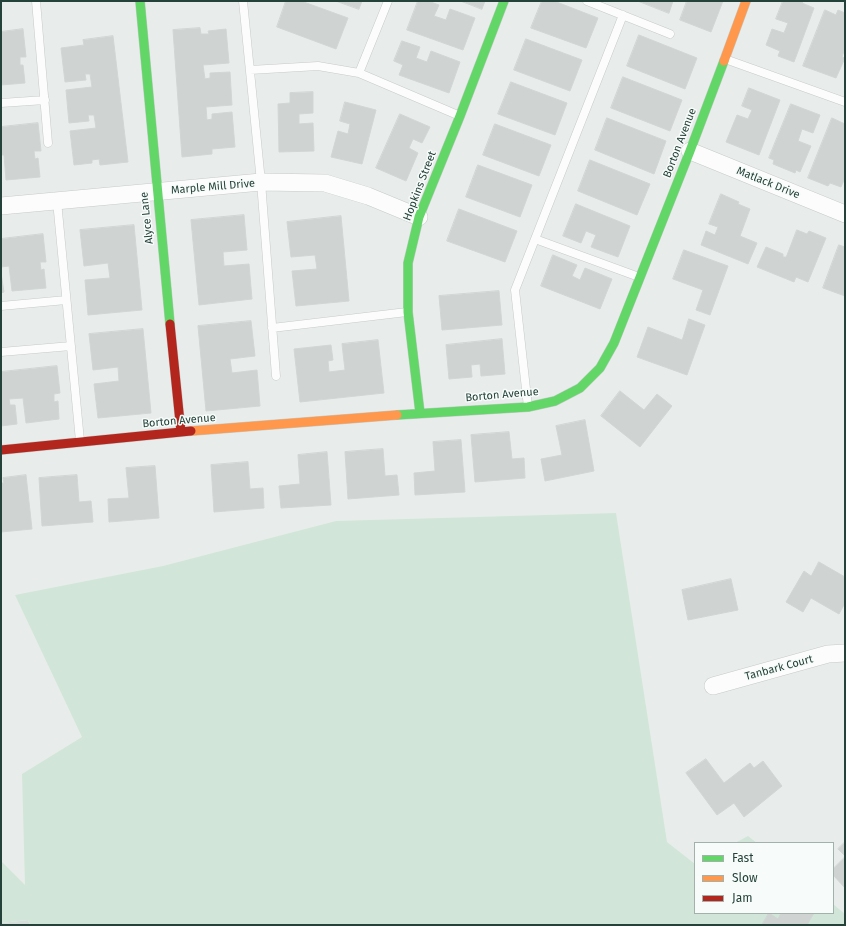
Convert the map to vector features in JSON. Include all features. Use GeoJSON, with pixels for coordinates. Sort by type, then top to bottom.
{"type":"FeatureCollection","features":[{"type":"Feature","properties":{"kind":"street","name":"Alyce Lane"},"geometry":{"type":"LineString","coordinates":[[140,1],[181,432]]}},
{"type":"Feature","properties":{"kind":"street","name":"Hopkins Street"},"geometry":{"type":"LineString","coordinates":[[420,413],[408,312],[408,263],[419,217],[504,1]]}},
{"type":"Feature","properties":{"kind":"street","name":"Borton Avenue"},"geometry":{"type":"LineString","coordinates":[[1,450],[181,432],[528,406],[556,401],[580,388],[600,368],[614,344],[690,151],[746,1]]}},
{"type":"Feature","properties":{"kind":"street","name":"Matlack Drive"},"geometry":{"type":"LineString","coordinates":[[690,151],[845,214]]}},
{"type":"Feature","properties":{"kind":"street","name":"Marple Mill Drive"},"geometry":{"type":"LineString","coordinates":[[1,206],[261,182],[326,183],[368,196],[419,217]]}},
{"type":"Feature","properties":{"kind":"street","name":"Tanbark Court"},"geometry":{"type":"LineString","coordinates":[[713,686],[828,654],[845,653]]}},
{"type":"Feature","properties":{"kind":"lane"},"geometry":{"type":"LineString","coordinates":[[36,1],[48,143]]}},
{"type":"Feature","properties":{"kind":"lane"},"geometry":{"type":"LineString","coordinates":[[243,1],[261,182],[276,376]]}},
{"type":"Feature","properties":{"kind":"lane"},"geometry":{"type":"LineString","coordinates":[[359,73],[388,1]]}},
{"type":"Feature","properties":{"kind":"lane"},"geometry":{"type":"LineString","coordinates":[[587,1],[670,34]]}},
{"type":"Feature","properties":{"kind":"lane"},"geometry":{"type":"LineString","coordinates":[[528,406],[515,290],[623,15]]}},
{"type":"Feature","properties":{"kind":"lane"},"geometry":{"type":"LineString","coordinates":[[725,59],[845,102]]}},
{"type":"Feature","properties":{"kind":"lane"},"geometry":{"type":"LineString","coordinates":[[250,70],[318,66],[359,73],[460,116]]}},
{"type":"Feature","properties":{"kind":"lane"},"geometry":{"type":"LineString","coordinates":[[1,103],[45,100]]}},
{"type":"Feature","properties":{"kind":"lane"},"geometry":{"type":"LineString","coordinates":[[57,201],[81,443]]}},
{"type":"Feature","properties":{"kind":"lane"},"geometry":{"type":"LineString","coordinates":[[535,239],[640,277]]}},
{"type":"Feature","properties":{"kind":"lane"},"geometry":{"type":"LineString","coordinates":[[1,306],[66,300]]}},
{"type":"Feature","properties":{"kind":"lane"},"geometry":{"type":"LineString","coordinates":[[272,328],[408,312]]}},
{"type":"Feature","properties":{"kind":"lane"},"geometry":{"type":"LineString","coordinates":[[1,352],[71,346]]}},
{"type":"Feature","properties":{"kind":"shaded area"},"geometry":{"type":"Polygon","coordinates":[[[28,920],[30,925],[1,925],[1,923],[28,920]]]}},
{"type":"Feature","properties":{"kind":"green space"},"geometry":{"type":"Polygon","coordinates":[[[616,513],[667,842],[694,863],[694,914],[834,914],[834,905],[845,914],[845,925],[30,925],[28,920],[1,923],[1,861],[25,885],[22,774],[82,737],[15,595],[163,566],[336,521],[616,513]]]}},
{"type":"Feature","properties":{"kind":"green space"},"geometry":{"type":"Polygon","coordinates":[[[748,836],[756,842],[737,842],[748,836]]]}},
{"type":"Feature","properties":{"kind":"building"},"geometry":{"type":"Polygon","coordinates":[[[286,1],[301,1],[348,18],[336,49],[277,27],[286,1]]]}},
{"type":"Feature","properties":{"kind":"building"},"geometry":{"type":"Polygon","coordinates":[[[336,1],[362,1],[359,9],[336,1]]]}},
{"type":"Feature","properties":{"kind":"building"},"geometry":{"type":"Polygon","coordinates":[[[418,1],[428,1],[439,5],[434,16],[446,20],[450,9],[475,18],[463,50],[407,30],[418,1]]]}},
{"type":"Feature","properties":{"kind":"building"},"geometry":{"type":"Polygon","coordinates":[[[461,1],[485,1],[482,9],[461,1]]]}},
{"type":"Feature","properties":{"kind":"building"},"geometry":{"type":"Polygon","coordinates":[[[542,1],[554,1],[598,18],[586,48],[531,28],[542,1]]]}},
{"type":"Feature","properties":{"kind":"building"},"geometry":{"type":"Polygon","coordinates":[[[638,1],[673,1],[669,13],[638,1]]]}},
{"type":"Feature","properties":{"kind":"building"},"geometry":{"type":"Polygon","coordinates":[[[687,1],[723,1],[711,32],[680,20],[687,1]]]}},
{"type":"Feature","properties":{"kind":"building"},"geometry":{"type":"Polygon","coordinates":[[[783,1],[804,1],[802,3],[814,8],[794,62],[778,56],[780,51],[766,45],[772,29],[784,33],[788,23],[776,19],[783,1]]]}},
{"type":"Feature","properties":{"kind":"building"},"geometry":{"type":"Polygon","coordinates":[[[825,10],[836,15],[838,10],[845,13],[845,48],[842,57],[845,58],[836,78],[803,66],[825,10]]]}},
{"type":"Feature","properties":{"kind":"building"},"geometry":{"type":"Polygon","coordinates":[[[200,28],[201,34],[209,34],[208,31],[226,29],[229,63],[203,65],[205,79],[210,78],[210,73],[230,72],[232,105],[206,107],[207,120],[212,119],[212,114],[232,112],[235,147],[212,149],[212,154],[182,157],[173,30],[200,28]]]}},
{"type":"Feature","properties":{"kind":"building"},"geometry":{"type":"Polygon","coordinates":[[[23,29],[26,57],[20,57],[20,65],[23,65],[25,83],[1,85],[1,32],[23,29]]]}},
{"type":"Feature","properties":{"kind":"building"},"geometry":{"type":"Polygon","coordinates":[[[639,35],[697,58],[685,89],[627,66],[639,35]]]}},
{"type":"Feature","properties":{"kind":"building"},"geometry":{"type":"Polygon","coordinates":[[[113,36],[128,162],[100,165],[99,159],[92,160],[92,163],[74,165],[70,131],[96,128],[94,115],[88,115],[89,121],[69,123],[66,90],[92,87],[90,74],[85,74],[86,80],[65,82],[61,48],[84,45],[83,40],[113,36]]]}},
{"type":"Feature","properties":{"kind":"building"},"geometry":{"type":"Polygon","coordinates":[[[526,39],[582,60],[570,91],[514,70],[526,39]]]}},
{"type":"Feature","properties":{"kind":"building"},"geometry":{"type":"Polygon","coordinates":[[[402,41],[420,47],[416,58],[427,62],[431,51],[460,62],[449,93],[399,75],[403,65],[394,61],[402,41]]]}},
{"type":"Feature","properties":{"kind":"building"},"geometry":{"type":"Polygon","coordinates":[[[623,77],[682,100],[670,131],[611,108],[623,77]]]}},
{"type":"Feature","properties":{"kind":"building"},"geometry":{"type":"Polygon","coordinates":[[[511,82],[567,103],[555,135],[498,114],[511,82]]]}},
{"type":"Feature","properties":{"kind":"building"},"geometry":{"type":"Polygon","coordinates":[[[749,88],[780,100],[759,155],[726,142],[737,115],[748,119],[752,110],[742,106],[749,88]]]}},
{"type":"Feature","properties":{"kind":"building"},"geometry":{"type":"Polygon","coordinates":[[[313,92],[313,113],[299,114],[299,124],[313,123],[314,151],[279,152],[278,104],[290,103],[290,93],[313,92]]]}},
{"type":"Feature","properties":{"kind":"building"},"geometry":{"type":"Polygon","coordinates":[[[345,102],[376,110],[362,164],[331,157],[338,131],[348,134],[350,124],[340,121],[345,102]]]}},
{"type":"Feature","properties":{"kind":"building"},"geometry":{"type":"Polygon","coordinates":[[[791,104],[820,115],[813,133],[802,129],[798,141],[811,146],[800,172],[796,170],[795,173],[773,164],[774,160],[769,158],[791,104]]]}},
{"type":"Feature","properties":{"kind":"building"},"geometry":{"type":"Polygon","coordinates":[[[400,114],[430,127],[422,143],[413,139],[409,148],[418,153],[406,181],[376,168],[400,114]]]}},
{"type":"Feature","properties":{"kind":"building"},"geometry":{"type":"Polygon","coordinates":[[[607,118],[666,141],[654,174],[595,150],[607,118]]]}},
{"type":"Feature","properties":{"kind":"building"},"geometry":{"type":"Polygon","coordinates":[[[832,118],[845,124],[845,178],[841,187],[830,183],[828,186],[808,178],[832,118]]]}},
{"type":"Feature","properties":{"kind":"building"},"geometry":{"type":"Polygon","coordinates":[[[38,123],[41,151],[34,151],[35,159],[38,158],[40,177],[6,180],[4,155],[1,155],[1,127],[38,123]]]}},
{"type":"Feature","properties":{"kind":"building"},"geometry":{"type":"Polygon","coordinates":[[[495,124],[551,145],[539,176],[483,155],[495,124]]]}},
{"type":"Feature","properties":{"kind":"building"},"geometry":{"type":"Polygon","coordinates":[[[590,160],[650,184],[637,215],[578,191],[590,160]]]}},
{"type":"Feature","properties":{"kind":"building"},"geometry":{"type":"Polygon","coordinates":[[[478,165],[532,185],[520,217],[466,197],[478,165]]]}},
{"type":"Feature","properties":{"kind":"building"},"geometry":{"type":"Polygon","coordinates":[[[721,194],[750,209],[740,236],[757,243],[748,264],[701,245],[706,231],[715,235],[718,227],[709,224],[721,194]]]}},
{"type":"Feature","properties":{"kind":"building"},"geometry":{"type":"Polygon","coordinates":[[[576,204],[630,226],[618,257],[591,247],[596,235],[586,231],[581,243],[563,236],[576,204]]]}},
{"type":"Feature","properties":{"kind":"building"},"geometry":{"type":"Polygon","coordinates":[[[459,209],[517,231],[505,262],[447,241],[459,209]]]}},
{"type":"Feature","properties":{"kind":"building"},"geometry":{"type":"Polygon","coordinates":[[[244,215],[247,250],[223,252],[224,266],[249,264],[252,299],[199,305],[191,220],[244,215]]]}},
{"type":"Feature","properties":{"kind":"building"},"geometry":{"type":"Polygon","coordinates":[[[341,216],[349,301],[296,306],[292,271],[317,269],[315,255],[291,257],[287,222],[341,216]]]}},
{"type":"Feature","properties":{"kind":"building"},"geometry":{"type":"Polygon","coordinates":[[[134,225],[142,310],[88,315],[85,280],[110,278],[108,263],[84,266],[80,230],[134,225]]]}},
{"type":"Feature","properties":{"kind":"building"},"geometry":{"type":"Polygon","coordinates":[[[797,230],[807,234],[809,231],[826,238],[808,282],[796,277],[794,282],[757,267],[766,247],[783,254],[783,257],[786,257],[797,230]]]}},
{"type":"Feature","properties":{"kind":"building"},"geometry":{"type":"Polygon","coordinates":[[[43,234],[46,262],[40,262],[41,270],[44,269],[46,288],[12,291],[9,266],[1,267],[1,239],[43,234]]]}},
{"type":"Feature","properties":{"kind":"building"},"geometry":{"type":"Polygon","coordinates":[[[839,245],[845,247],[845,296],[823,288],[839,245]]]}},
{"type":"Feature","properties":{"kind":"building"},"geometry":{"type":"Polygon","coordinates":[[[684,250],[728,266],[710,315],[696,310],[703,290],[673,279],[684,250]]]}},
{"type":"Feature","properties":{"kind":"building"},"geometry":{"type":"Polygon","coordinates":[[[553,255],[577,265],[572,276],[580,280],[585,268],[612,279],[600,309],[541,286],[553,255]]]}},
{"type":"Feature","properties":{"kind":"building"},"geometry":{"type":"Polygon","coordinates":[[[1,273],[4,292],[1,293],[1,273]]]}},
{"type":"Feature","properties":{"kind":"building"},"geometry":{"type":"Polygon","coordinates":[[[499,291],[502,325],[442,330],[439,296],[499,291]]]}},
{"type":"Feature","properties":{"kind":"building"},"geometry":{"type":"Polygon","coordinates":[[[689,319],[705,325],[687,375],[637,357],[648,327],[682,340],[689,319]]]}},
{"type":"Feature","properties":{"kind":"building"},"geometry":{"type":"Polygon","coordinates":[[[251,321],[255,356],[230,359],[232,373],[257,370],[260,406],[206,411],[198,326],[251,321]]]}},
{"type":"Feature","properties":{"kind":"building"},"geometry":{"type":"Polygon","coordinates":[[[143,329],[151,413],[98,418],[94,384],[119,381],[118,367],[93,370],[89,334],[143,329]]]}},
{"type":"Feature","properties":{"kind":"building"},"geometry":{"type":"Polygon","coordinates":[[[502,339],[505,374],[481,376],[480,364],[471,365],[472,377],[449,379],[446,345],[502,339]]]}},
{"type":"Feature","properties":{"kind":"building"},"geometry":{"type":"Polygon","coordinates":[[[378,340],[384,393],[300,402],[294,349],[331,345],[333,360],[328,361],[329,372],[345,370],[342,344],[378,340]]]}},
{"type":"Feature","properties":{"kind":"building"},"geometry":{"type":"Polygon","coordinates":[[[57,366],[60,393],[54,394],[54,402],[58,401],[59,419],[26,423],[23,398],[9,399],[10,405],[15,405],[17,424],[1,426],[1,372],[57,366]]]}},
{"type":"Feature","properties":{"kind":"building"},"geometry":{"type":"Polygon","coordinates":[[[620,391],[644,410],[657,394],[672,406],[640,447],[601,416],[620,391]]]}},
{"type":"Feature","properties":{"kind":"building"},"geometry":{"type":"Polygon","coordinates":[[[585,420],[594,471],[545,481],[541,459],[562,455],[556,426],[585,420]]]}},
{"type":"Feature","properties":{"kind":"building"},"geometry":{"type":"Polygon","coordinates":[[[509,432],[512,459],[524,458],[525,478],[475,482],[471,435],[509,432]]]}},
{"type":"Feature","properties":{"kind":"building"},"geometry":{"type":"Polygon","coordinates":[[[461,440],[465,492],[415,495],[414,473],[435,471],[433,442],[461,440]]]}},
{"type":"Feature","properties":{"kind":"building"},"geometry":{"type":"Polygon","coordinates":[[[383,449],[385,476],[397,475],[399,495],[348,499],[345,452],[383,449]]]}},
{"type":"Feature","properties":{"kind":"building"},"geometry":{"type":"Polygon","coordinates":[[[327,452],[331,505],[281,508],[279,486],[300,484],[298,455],[327,452]]]}},
{"type":"Feature","properties":{"kind":"building"},"geometry":{"type":"Polygon","coordinates":[[[248,462],[250,489],[263,488],[264,508],[214,512],[211,465],[248,462]]]}},
{"type":"Feature","properties":{"kind":"building"},"geometry":{"type":"Polygon","coordinates":[[[155,466],[159,518],[109,522],[108,499],[129,498],[126,468],[155,466]]]}},
{"type":"Feature","properties":{"kind":"building"},"geometry":{"type":"Polygon","coordinates":[[[26,475],[32,529],[1,532],[1,483],[4,483],[3,478],[26,475]]]}},
{"type":"Feature","properties":{"kind":"building"},"geometry":{"type":"Polygon","coordinates":[[[77,475],[79,502],[91,501],[93,522],[42,526],[39,478],[77,475]]]}},
{"type":"Feature","properties":{"kind":"building"},"geometry":{"type":"Polygon","coordinates":[[[819,562],[845,577],[845,603],[839,614],[811,598],[803,612],[786,602],[804,571],[811,576],[819,562]]]}},
{"type":"Feature","properties":{"kind":"building"},"geometry":{"type":"Polygon","coordinates":[[[731,579],[738,610],[688,620],[682,590],[731,579]]]}},
{"type":"Feature","properties":{"kind":"building"},"geometry":{"type":"Polygon","coordinates":[[[706,759],[724,783],[750,763],[754,768],[763,761],[782,786],[744,817],[734,803],[717,815],[686,773],[706,759]]]}},
{"type":"Feature","properties":{"kind":"building"},"geometry":{"type":"Polygon","coordinates":[[[845,842],[845,856],[838,849],[845,842]]]}},
{"type":"Feature","properties":{"kind":"building"},"geometry":{"type":"Polygon","coordinates":[[[845,857],[845,888],[834,876],[834,868],[845,857]]]}},
{"type":"Feature","properties":{"kind":"building"},"geometry":{"type":"Polygon","coordinates":[[[768,914],[778,919],[780,914],[813,914],[807,925],[762,925],[768,914]]]}},
{"type":"Feature","properties":{"kind":"traffic: fast"},"geometry":{"type":"LineString","coordinates":[[140,1],[170,324]]}},
{"type":"Feature","properties":{"kind":"traffic: fast"},"geometry":{"type":"LineString","coordinates":[[420,413],[408,312],[408,263],[419,217],[504,1]]}},
{"type":"Feature","properties":{"kind":"traffic: fast"},"geometry":{"type":"LineString","coordinates":[[397,415],[528,407],[555,401],[580,388],[600,368],[614,343],[724,61]]}},
{"type":"Feature","properties":{"kind":"traffic: slow"},"geometry":{"type":"LineString","coordinates":[[724,61],[746,1]]}},
{"type":"Feature","properties":{"kind":"traffic: slow"},"geometry":{"type":"LineString","coordinates":[[191,431],[397,415]]}},
{"type":"Feature","properties":{"kind":"traffic: jam"},"geometry":{"type":"LineString","coordinates":[[170,324],[181,432]]}},
{"type":"Feature","properties":{"kind":"traffic: jam"},"geometry":{"type":"LineString","coordinates":[[1,450],[191,431]]}}]}
